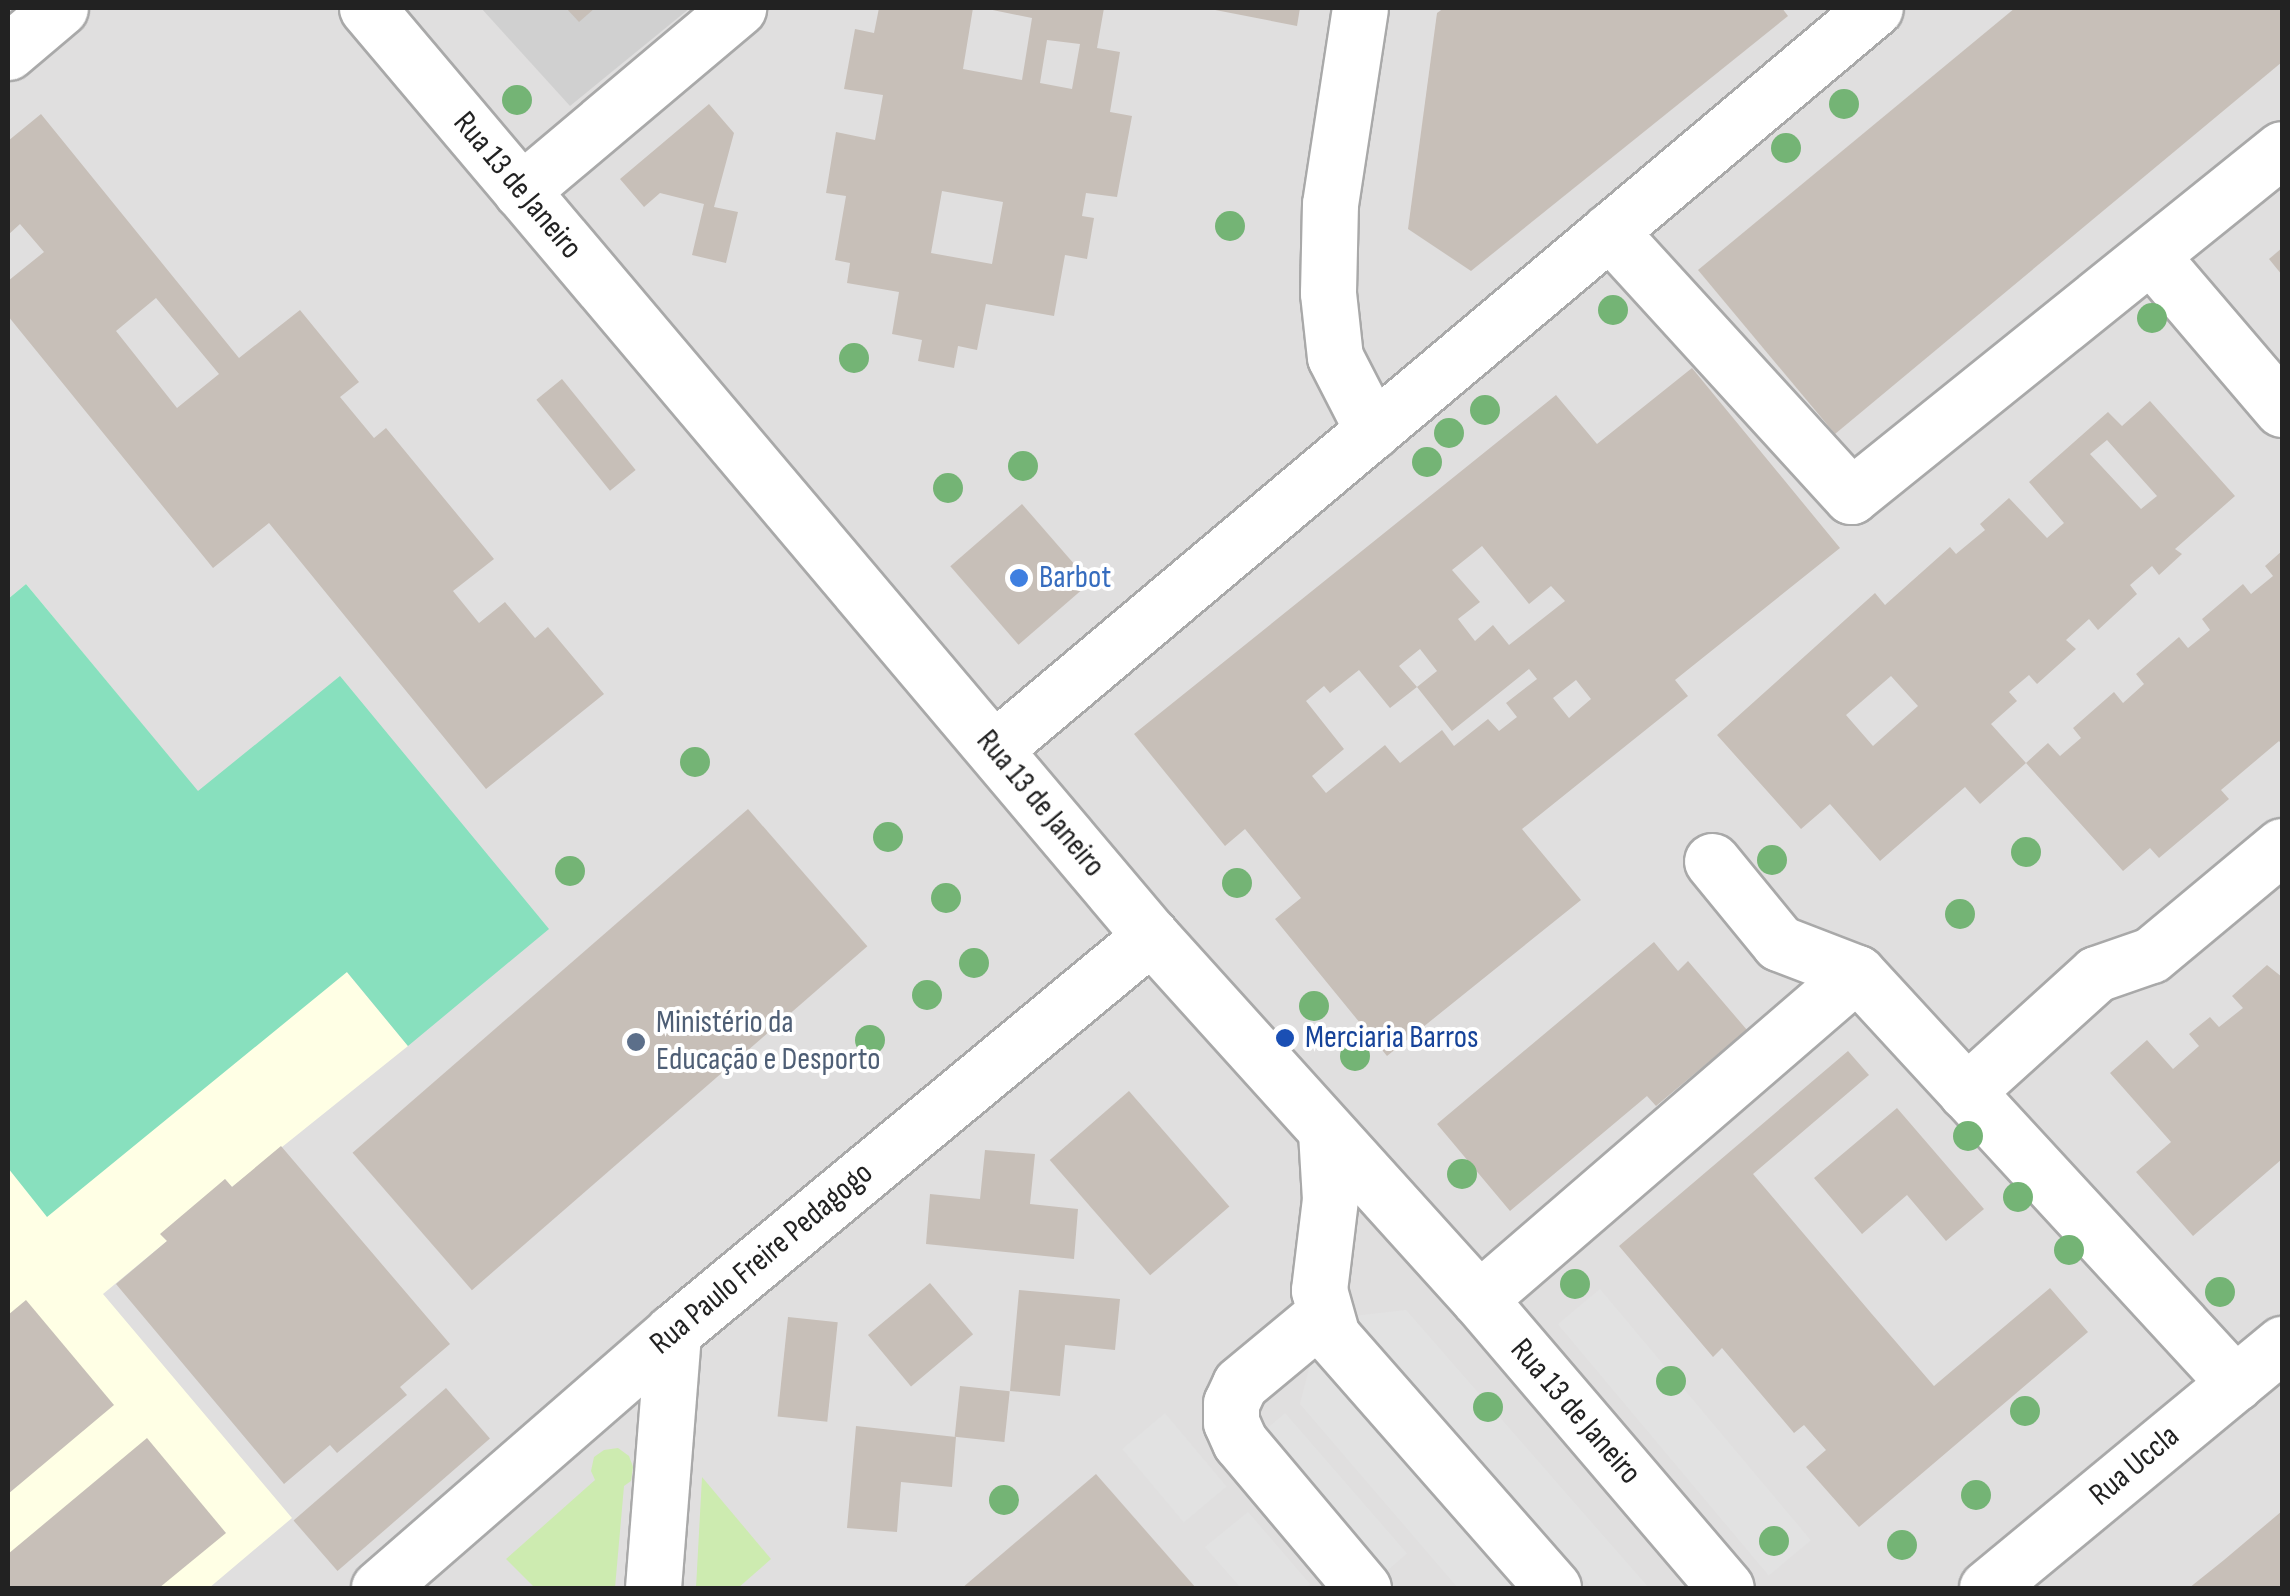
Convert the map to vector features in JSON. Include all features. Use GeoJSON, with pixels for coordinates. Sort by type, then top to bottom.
{"type":"FeatureCollection","features":[{"type":"Feature","properties":{"kind":"street"},"geometry":{"type":"LineString","coordinates":[[8,52],[60,8]]}},
{"type":"Feature","properties":{"kind":"street","name":"Rua 13 de Janeiro"},"geometry":{"type":"LineString","coordinates":[[367,8],[1151,936],[1479,1299],[1726,1588]]}},
{"type":"Feature","properties":{"kind":"street"},"geometry":{"type":"LineString","coordinates":[[521,191],[738,8]]}},
{"type":"Feature","properties":{"kind":"street"},"geometry":{"type":"LineString","coordinates":[[1360,8],[1330,204],[1328,294],[1334,357],[1373,431]]}},
{"type":"Feature","properties":{"kind":"street"},"geometry":{"type":"LineString","coordinates":[[994,748],[1876,8]]}},
{"type":"Feature","properties":{"kind":"street"},"geometry":{"type":"LineString","coordinates":[[1609,231],[1851,496],[2282,149]]}},
{"type":"Feature","properties":{"kind":"street"},"geometry":{"type":"LineString","coordinates":[[2152,257],[2282,409]]}},
{"type":"Feature","properties":{"kind":"street"},"geometry":{"type":"LineString","coordinates":[[1966,1092],[2096,974],[2151,956],[2282,846]]}},
{"type":"Feature","properties":{"kind":"street"},"geometry":{"type":"LineString","coordinates":[[1712,862],[1780,943],[1857,973],[2235,1383]]}},
{"type":"Feature","properties":{"kind":"street","name":"Rua Paulo Freire Pedagogo"},"geometry":{"type":"LineString","coordinates":[[379,1588],[673,1332],[1151,936]]}},
{"type":"Feature","properties":{"kind":"street"},"geometry":{"type":"LineString","coordinates":[[1479,1299],[1857,973]]}},
{"type":"Feature","properties":{"kind":"street"},"geometry":{"type":"LineString","coordinates":[[1326,1132],[1330,1200],[1320,1290],[1323,1315],[1332,1336],[1553,1588]]}},
{"type":"Feature","properties":{"kind":"street"},"geometry":{"type":"LineString","coordinates":[[1323,1315],[1240,1384],[1231,1403],[1230,1422],[1240,1442],[1363,1588]]}},
{"type":"Feature","properties":{"kind":"street"},"geometry":{"type":"LineString","coordinates":[[654,1588],[673,1332]]}},
{"type":"Feature","properties":{"kind":"street","name":"Rua Uccla"},"geometry":{"type":"LineString","coordinates":[[1986,1588],[2282,1344]]}},
{"type":"Feature","properties":{"kind":"shaded area"},"geometry":{"type":"Polygon","coordinates":[[[8,8],[2282,8],[2282,1588],[8,1588],[8,8]]]}},
{"type":"Feature","properties":{"kind":"shaded area"},"geometry":{"type":"Polygon","coordinates":[[[481,8],[690,8],[570,106],[481,8]]]}},
{"type":"Feature","properties":{"kind":"shaded area"},"geometry":{"type":"Polygon","coordinates":[[[26,584],[408,1046],[232,1187],[225,1179],[167,1241],[103,1294],[292,1518],[209,1588],[8,1588],[8,599],[26,584]]]}},
{"type":"Feature","properties":{"kind":"shaded area"},"geometry":{"type":"Polygon","coordinates":[[[1600,1289],[1811,1540],[1769,1576],[1558,1324],[1600,1289]]]}},
{"type":"Feature","properties":{"kind":"shaded area"},"geometry":{"type":"Polygon","coordinates":[[[1406,1310],[1649,1588],[1592,1588],[1353,1316],[1406,1310]]]}},
{"type":"Feature","properties":{"kind":"shaded area"},"geometry":{"type":"Polygon","coordinates":[[[1313,1353],[1514,1588],[1458,1588],[1300,1404],[1313,1353]]]}},
{"type":"Feature","properties":{"kind":"shaded area"},"geometry":{"type":"Polygon","coordinates":[[[1165,1413],[1227,1487],[1184,1523],[1122,1449],[1165,1413]]]}},
{"type":"Feature","properties":{"kind":"shaded area"},"geometry":{"type":"Polygon","coordinates":[[[1285,1413],[1407,1553],[1386,1572],[1264,1431],[1285,1413]]]}},
{"type":"Feature","properties":{"kind":"shaded area"},"geometry":{"type":"Polygon","coordinates":[[[1248,1512],[1310,1584],[1305,1588],[1241,1588],[1205,1547],[1248,1512]]]}},
{"type":"Feature","properties":{"kind":"green space"},"geometry":{"type":"Polygon","coordinates":[[[26,584],[198,791],[340,676],[549,929],[408,1046],[347,972],[47,1217],[8,1168],[8,599],[26,584]]]}},
{"type":"Feature","properties":{"kind":"green space"},"geometry":{"type":"Polygon","coordinates":[[[618,1448],[629,1456],[633,1467],[631,1481],[624,1486],[615,1588],[535,1588],[506,1559],[595,1480],[591,1471],[594,1457],[604,1450],[618,1448]]]}},
{"type":"Feature","properties":{"kind":"green space"},"geometry":{"type":"Polygon","coordinates":[[[702,1477],[771,1559],[738,1588],[696,1588],[702,1477]]]}},
{"type":"Feature","properties":{"kind":"building"},"geometry":{"type":"Polygon","coordinates":[[[566,8],[595,8],[579,22],[566,8]]]}},
{"type":"Feature","properties":{"kind":"building"},"geometry":{"type":"Polygon","coordinates":[[[879,8],[973,8],[963,69],[1022,80],[1032,18],[983,8],[1104,8],[1097,48],[1120,52],[1110,112],[1132,116],[1117,197],[1086,193],[1082,216],[1094,218],[1087,259],[1065,255],[1054,316],[986,304],[977,350],[958,346],[954,368],[918,361],[922,340],[892,334],[899,292],[847,283],[850,263],[835,260],[846,196],[826,193],[836,132],[875,140],[883,95],[844,89],[855,29],[874,33],[879,8]],[[1047,40],[1040,83],[1072,89],[1080,44],[1047,40]],[[942,191],[931,253],[992,264],[1003,202],[942,191]]]}},
{"type":"Feature","properties":{"kind":"building"},"geometry":{"type":"Polygon","coordinates":[[[1205,8],[1300,8],[1297,26],[1205,8]]]}},
{"type":"Feature","properties":{"kind":"building"},"geometry":{"type":"Polygon","coordinates":[[[1444,8],[1782,8],[1788,16],[1471,271],[1408,229],[1437,13],[1444,8]]]}},
{"type":"Feature","properties":{"kind":"building"},"geometry":{"type":"Polygon","coordinates":[[[2015,8],[2282,8],[2282,62],[1835,434],[1698,270],[2015,8]]]}},
{"type":"Feature","properties":{"kind":"building"},"geometry":{"type":"Polygon","coordinates":[[[709,104],[734,133],[714,207],[738,212],[726,263],[692,255],[704,204],[660,193],[644,207],[620,179],[709,104]]]}},
{"type":"Feature","properties":{"kind":"building"},"geometry":{"type":"Polygon","coordinates":[[[41,114],[239,358],[300,310],[359,382],[340,397],[374,438],[386,428],[494,559],[453,591],[479,623],[505,602],[535,638],[548,627],[604,694],[486,789],[269,523],[213,568],[8,316],[8,281],[44,252],[20,224],[8,235],[8,141],[41,114]],[[156,298],[116,331],[177,408],[219,374],[156,298]]]}},
{"type":"Feature","properties":{"kind":"building"},"geometry":{"type":"Polygon","coordinates":[[[2282,248],[2282,275],[2269,259],[2282,248]]]}},
{"type":"Feature","properties":{"kind":"building"},"geometry":{"type":"Polygon","coordinates":[[[1692,368],[1840,548],[1675,680],[1688,696],[1522,829],[1581,900],[1387,1056],[1275,919],[1301,898],[1245,829],[1225,846],[1134,734],[1556,395],[1597,444],[1692,368]],[[1482,546],[1452,570],[1480,602],[1458,619],[1475,641],[1493,625],[1509,645],[1565,601],[1551,586],[1529,604],[1482,546]],[[1420,649],[1399,666],[1417,687],[1437,671],[1420,649]],[[1529,669],[1452,731],[1417,687],[1390,708],[1359,670],[1330,693],[1324,686],[1306,701],[1344,749],[1312,776],[1326,793],[1385,745],[1400,763],[1442,730],[1454,746],[1488,719],[1499,731],[1517,717],[1506,703],[1537,679],[1529,669]],[[1576,680],[1553,698],[1569,718],[1591,699],[1576,680]]]}},
{"type":"Feature","properties":{"kind":"building"},"geometry":{"type":"Polygon","coordinates":[[[562,379],[636,470],[610,491],[536,400],[562,379]]]}},
{"type":"Feature","properties":{"kind":"building"},"geometry":{"type":"Polygon","coordinates":[[[2150,401],[2235,496],[2175,549],[2182,554],[2159,575],[2152,566],[2130,585],[2137,594],[2098,630],[2089,619],[2066,640],[2076,649],[2037,684],[2029,675],[2009,692],[2017,701],[1991,724],[2026,763],[1980,804],[1965,787],[1880,861],[1830,804],[1801,829],[1717,735],[1875,593],[1885,605],[1950,547],[1956,554],[1985,530],[1980,524],[2009,498],[2047,538],[2064,523],[2029,482],[2108,412],[2122,426],[2150,401]],[[2107,440],[2090,454],[2141,509],[2157,496],[2107,440]],[[1891,676],[1846,715],[1873,746],[1918,706],[1891,676]]]}},
{"type":"Feature","properties":{"kind":"building"},"geometry":{"type":"Polygon","coordinates":[[[1022,504],[1090,582],[1019,645],[950,566],[1022,504]]]}},
{"type":"Feature","properties":{"kind":"building"},"geometry":{"type":"Polygon","coordinates":[[[2282,551],[2282,745],[2279,741],[2221,790],[2229,799],[2159,858],[2150,848],[2123,871],[2026,763],[2048,743],[2060,756],[2081,738],[2073,728],[2114,692],[2123,703],[2144,684],[2136,674],[2179,637],[2188,648],[2210,630],[2202,619],[2243,584],[2251,594],[2273,576],[2265,566],[2282,551]]]}},
{"type":"Feature","properties":{"kind":"building"},"geometry":{"type":"Polygon","coordinates":[[[748,809],[867,946],[472,1290],[353,1153],[748,809]]]}},
{"type":"Feature","properties":{"kind":"building"},"geometry":{"type":"Polygon","coordinates":[[[1654,942],[1678,971],[1688,961],[1747,1030],[1656,1106],[1647,1096],[1510,1211],[1437,1124],[1654,942]]]}},
{"type":"Feature","properties":{"kind":"building"},"geometry":{"type":"Polygon","coordinates":[[[2267,965],[2282,977],[2282,1159],[2193,1236],[2136,1172],[2171,1142],[2110,1073],[2147,1040],[2173,1069],[2199,1046],[2189,1034],[2210,1017],[2219,1027],[2243,1008],[2232,996],[2267,965]]]}},
{"type":"Feature","properties":{"kind":"building"},"geometry":{"type":"Polygon","coordinates":[[[1848,1051],[1869,1075],[1753,1174],[1871,1313],[1934,1386],[2050,1288],[2088,1332],[1859,1527],[1806,1467],[1826,1450],[1804,1425],[1794,1433],[1722,1348],[1713,1357],[1619,1246],[1848,1051]]]}},
{"type":"Feature","properties":{"kind":"building"},"geometry":{"type":"Polygon","coordinates":[[[1129,1091],[1229,1206],[1150,1275],[1050,1160],[1129,1091]]]}},
{"type":"Feature","properties":{"kind":"building"},"geometry":{"type":"Polygon","coordinates":[[[1897,1108],[1984,1209],[1946,1241],[1907,1195],[1862,1234],[1814,1178],[1897,1108]]]}},
{"type":"Feature","properties":{"kind":"building"},"geometry":{"type":"Polygon","coordinates":[[[281,1146],[450,1344],[400,1387],[407,1395],[337,1453],[330,1445],[284,1484],[116,1284],[167,1241],[160,1234],[225,1179],[232,1187],[281,1146]]]}},
{"type":"Feature","properties":{"kind":"building"},"geometry":{"type":"Polygon","coordinates":[[[985,1150],[1035,1154],[1030,1204],[1078,1209],[1074,1259],[926,1244],[930,1194],[980,1199],[985,1150]]]}},
{"type":"Feature","properties":{"kind":"building"},"geometry":{"type":"Polygon","coordinates":[[[930,1283],[973,1334],[911,1386],[868,1335],[930,1283]]]}},
{"type":"Feature","properties":{"kind":"building"},"geometry":{"type":"Polygon","coordinates":[[[1019,1290],[1120,1299],[1115,1350],[1065,1345],[1060,1396],[1010,1391],[1019,1290]]]}},
{"type":"Feature","properties":{"kind":"building"},"geometry":{"type":"Polygon","coordinates":[[[26,1300],[114,1405],[8,1494],[8,1315],[26,1300]]]}},
{"type":"Feature","properties":{"kind":"building"},"geometry":{"type":"Polygon","coordinates":[[[788,1317],[838,1322],[827,1422],[778,1416],[788,1317]]]}},
{"type":"Feature","properties":{"kind":"building"},"geometry":{"type":"Polygon","coordinates":[[[960,1386],[1010,1391],[1004,1442],[955,1437],[960,1386]]]}},
{"type":"Feature","properties":{"kind":"building"},"geometry":{"type":"Polygon","coordinates":[[[446,1388],[490,1439],[338,1571],[294,1521],[446,1388]]]}},
{"type":"Feature","properties":{"kind":"building"},"geometry":{"type":"Polygon","coordinates":[[[856,1426],[956,1437],[952,1487],[901,1482],[897,1532],[847,1528],[856,1426]]]}},
{"type":"Feature","properties":{"kind":"building"},"geometry":{"type":"Polygon","coordinates":[[[147,1438],[226,1533],[159,1588],[8,1588],[8,1554],[147,1438]]]}},
{"type":"Feature","properties":{"kind":"building"},"geometry":{"type":"Polygon","coordinates":[[[1096,1474],[1196,1588],[962,1588],[1096,1474]]]}},
{"type":"Feature","properties":{"kind":"building"},"geometry":{"type":"Polygon","coordinates":[[[2282,1511],[2282,1588],[2189,1588],[2224,1560],[2282,1511]]]}},
{"type":"Feature","properties":{"kind":"place","name":"Barbot"},"geometry":{"type":"Point","coordinates":[1019,578]}},
{"type":"Feature","properties":{"kind":"place","name":"Merciaria Barros"},"geometry":{"type":"Point","coordinates":[1285,1038]}},
{"type":"Feature","properties":{"kind":"place","name":"Ministério da Educação e Desporto"},"geometry":{"type":"Point","coordinates":[636,1042]}}]}
